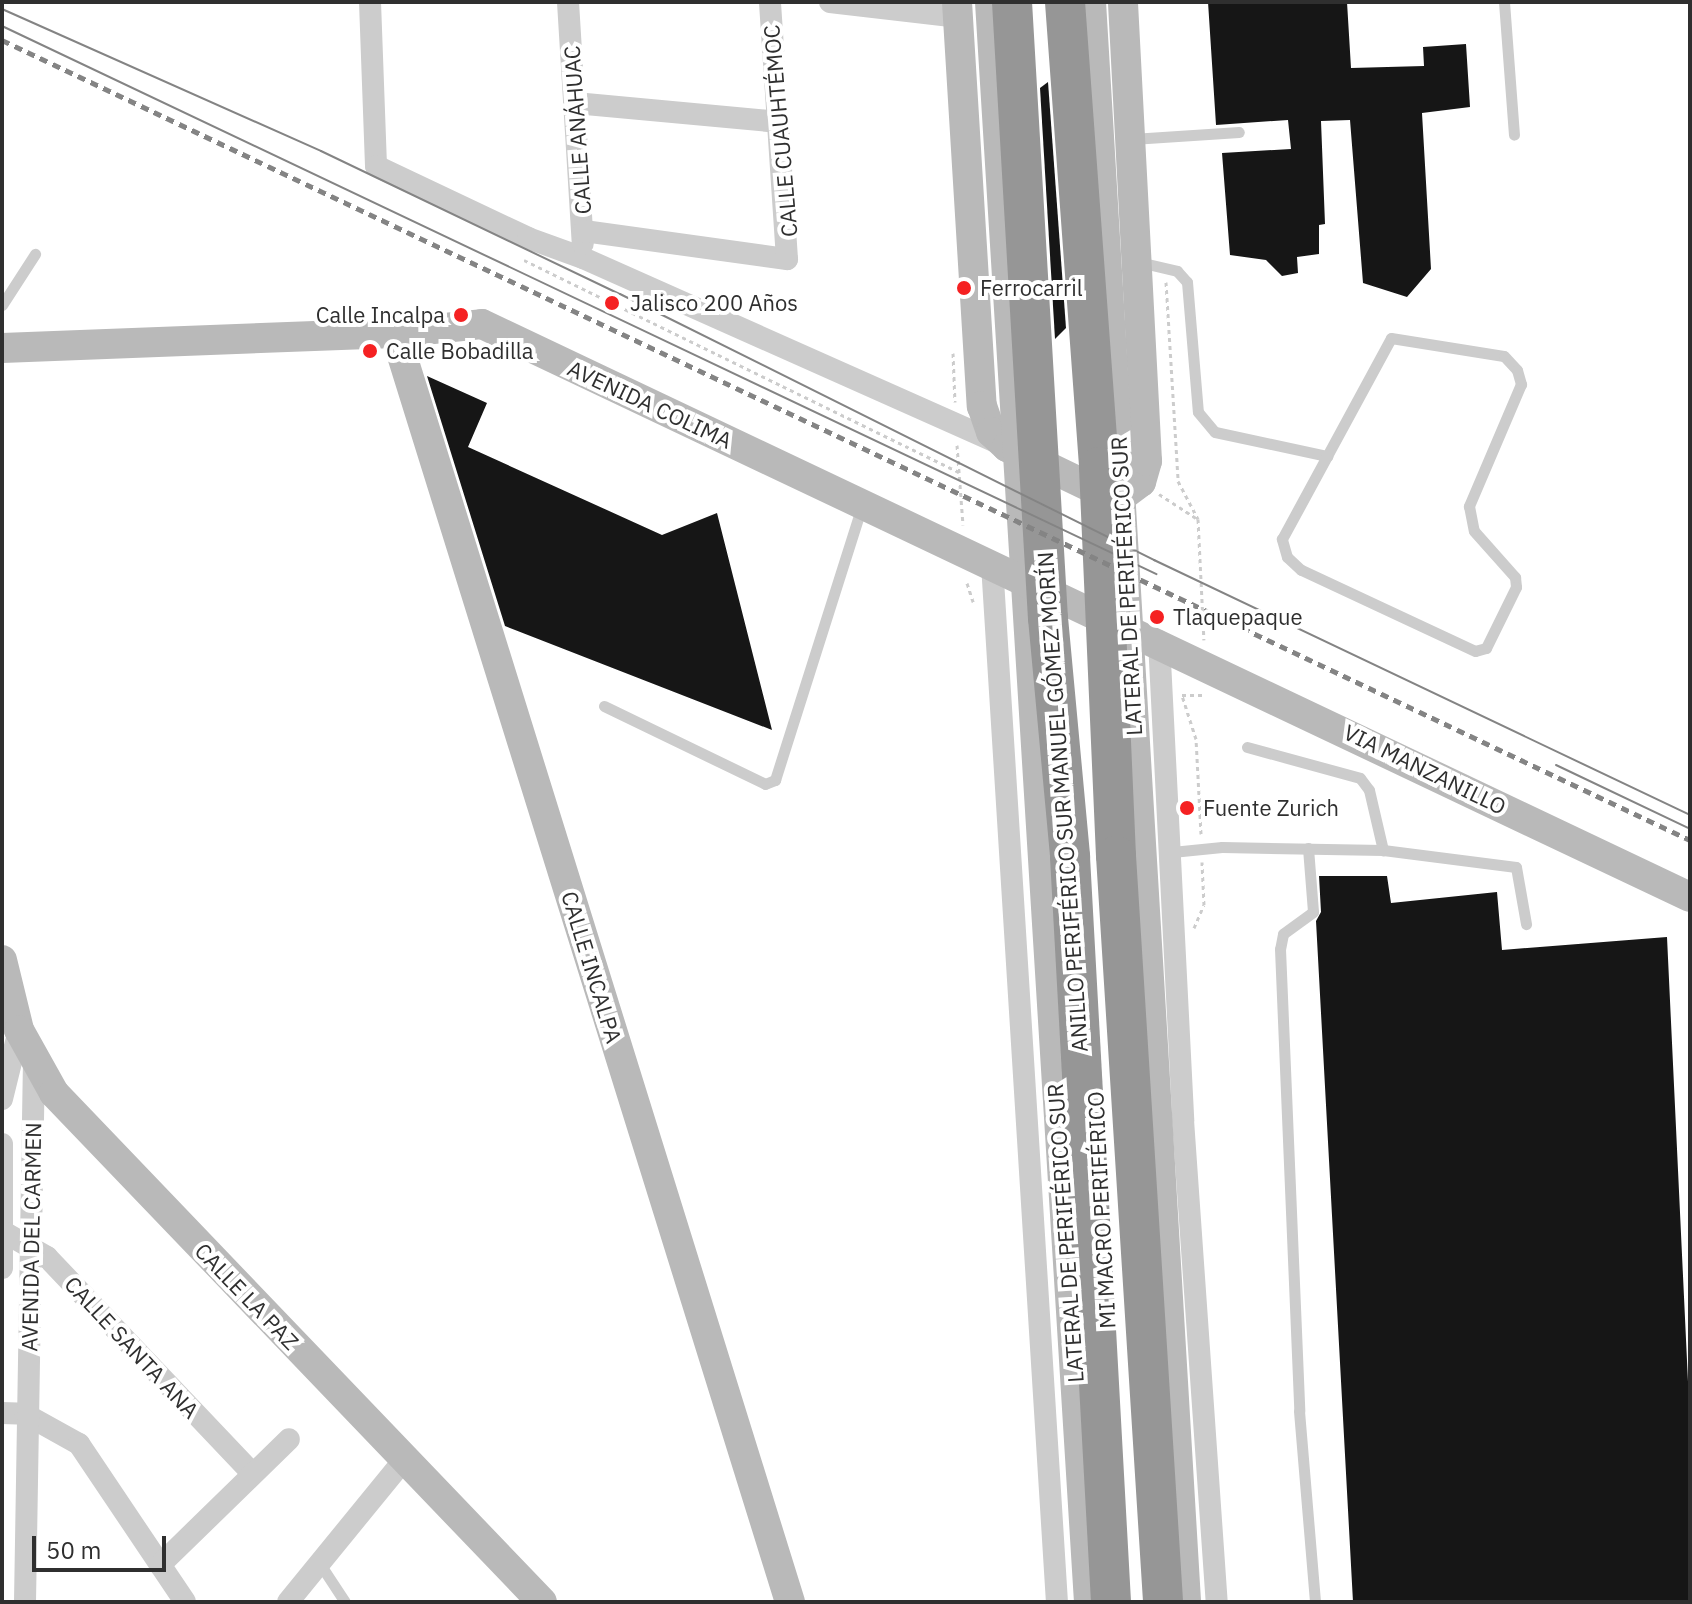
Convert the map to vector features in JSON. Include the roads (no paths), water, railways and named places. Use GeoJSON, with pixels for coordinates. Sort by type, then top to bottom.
{"type":"FeatureCollection","features":[{"type":"Feature","properties":{"kind":"highway","name":"ANILLO PERIFÉRICO SUR MANUEL GÓMEZ MORÍN"},"geometry":{"type":"LineString","coordinates":[[1012,2],[1029,446],[1070,857],[1111,1602]]}},
{"type":"Feature","properties":{"kind":"highway"},"geometry":{"type":"LineString","coordinates":[[1065,2],[1112,653],[1116,856],[1163,1602]]}},
{"type":"Feature","properties":{"kind":"street"},"geometry":{"type":"LineString","coordinates":[[370,2],[376,166],[528,238],[583,258],[1029,446],[1107,498],[1117,500],[1141,482],[1147,461],[1139,262],[1123,2]]}},
{"type":"Feature","properties":{"kind":"street","name":"CALLE ANÁHUAC"},"geometry":{"type":"LineString","coordinates":[[568,2],[584,231],[583,258]]}},
{"type":"Feature","properties":{"kind":"street","name":"CALLE CUAUHTÉMOC"},"geometry":{"type":"LineString","coordinates":[[584,231],[776,261],[787,259],[770,2]]}},
{"type":"Feature","properties":{"kind":"street"},"geometry":{"type":"LineString","coordinates":[[830,2],[957,10],[982,406],[991,432],[1029,446]]}},
{"type":"Feature","properties":{"kind":"street"},"geometry":{"type":"LineString","coordinates":[[990,2],[1029,446]]}},
{"type":"Feature","properties":{"kind":"street","name":"LATERAL DE PERIFÉRICO SUR"},"geometry":{"type":"LineString","coordinates":[[1091,2],[1100,460]]}},
{"type":"Feature","properties":{"kind":"street"},"geometry":{"type":"LineString","coordinates":[[575,103],[779,122]]}},
{"type":"Feature","properties":{"kind":"street","name":"AVENIDA COLIMA"},"geometry":{"type":"LineString","coordinates":[[2,348],[395,333],[482,324],[992,564]]}},
{"type":"Feature","properties":{"kind":"street","name":"CALLE INCALPA"},"geometry":{"type":"LineString","coordinates":[[395,333],[790,1602]]}},
{"type":"Feature","properties":{"kind":"street"},"geometry":{"type":"LineString","coordinates":[[992,564],[1057,1602]]}},
{"type":"Feature","properties":{"kind":"street","name":"VIA MANZANILLO"},"geometry":{"type":"LineString","coordinates":[[992,564],[1159,641],[1690,897]]}},
{"type":"Feature","properties":{"kind":"street","name":"LATERAL DE PERIFÉRICO SUR"},"geometry":{"type":"LineString","coordinates":[[1045,624],[1089,1602]]}},
{"type":"Feature","properties":{"kind":"street"},"geometry":{"type":"LineString","coordinates":[[1159,641],[1172,852],[1183,1120],[1217,1602]]}},
{"type":"Feature","properties":{"kind":"street","name":"LATERAL DE PERIFÉRICO SUR"},"geometry":{"type":"LineString","coordinates":[[1112,653],[1186,1602]]}},
{"type":"Feature","properties":{"kind":"street","name":"CALLE LA PAZ"},"geometry":{"type":"LineString","coordinates":[[2,960],[5,1002],[54,1093],[99,1144],[542,1602]]}},
{"type":"Feature","properties":{"kind":"street","name":"AVENIDA DEL CARMEN"},"geometry":{"type":"LineString","coordinates":[[2,1099],[19,1030]]}},
{"type":"Feature","properties":{"kind":"street","name":"AVENIDA DEL CARMEN"},"geometry":{"type":"LineString","coordinates":[[25,1602],[25,1414],[34,1059]]}},
{"type":"Feature","properties":{"kind":"street","name":"AVENIDA DEL CARMEN"},"geometry":{"type":"LineString","coordinates":[[2,1144],[2,1268]]}},
{"type":"Feature","properties":{"kind":"street","name":"CALLE SANTA ANA"},"geometry":{"type":"LineString","coordinates":[[2,1231],[30,1243],[253,1474]]}},
{"type":"Feature","properties":{"kind":"street"},"geometry":{"type":"LineString","coordinates":[[2,1413],[25,1414],[79,1444],[185,1602]]}},
{"type":"Feature","properties":{"kind":"street"},"geometry":{"type":"LineString","coordinates":[[160,1565],[289,1439]]}},
{"type":"Feature","properties":{"kind":"street"},"geometry":{"type":"LineString","coordinates":[[288,1602],[404,1460]]}},
{"type":"Feature","properties":{"kind":"lane"},"geometry":{"type":"LineString","coordinates":[[1053,2],[1082,431]]}},
{"type":"Feature","properties":{"kind":"lane"},"geometry":{"type":"LineString","coordinates":[[1504,2],[1514,135]]}},
{"type":"Feature","properties":{"kind":"lane"},"geometry":{"type":"LineString","coordinates":[[1029,48],[1029,446]]}},
{"type":"Feature","properties":{"kind":"lane"},"geometry":{"type":"LineString","coordinates":[[1131,139],[1239,132]]}},
{"type":"Feature","properties":{"kind":"lane"},"geometry":{"type":"LineString","coordinates":[[2,305],[35,254]]}},
{"type":"Feature","properties":{"kind":"lane"},"geometry":{"type":"LineString","coordinates":[[1139,262],[1177,271],[1187,282],[1198,412],[1215,432],[1327,456]]}},
{"type":"Feature","properties":{"kind":"lane"},"geometry":{"type":"LineString","coordinates":[[1391,338],[1504,356],[1517,370],[1521,384],[1469,506],[1474,531],[1515,577],[1516,587],[1486,648],[1475,651],[1301,570],[1287,557],[1282,539],[1327,456],[1391,338]]}},
{"type":"Feature","properties":{"kind":"lane"},"geometry":{"type":"LineString","coordinates":[[604,706],[765,784],[775,780],[862,505]]}},
{"type":"Feature","properties":{"kind":"lane"},"geometry":{"type":"LineString","coordinates":[[1045,624],[1079,794]]}},
{"type":"Feature","properties":{"kind":"lane"},"geometry":{"type":"LineString","coordinates":[[1098,794],[1112,653]]}},
{"type":"Feature","properties":{"kind":"lane"},"geometry":{"type":"LineString","coordinates":[[1247,747],[1360,778],[1369,790],[1383,850]]}},
{"type":"Feature","properties":{"kind":"lane"},"geometry":{"type":"LineString","coordinates":[[1308,848],[1313,912],[1283,934],[1280,949],[1299,1411],[1315,1602]]}},
{"type":"Feature","properties":{"kind":"lane"},"geometry":{"type":"LineString","coordinates":[[1172,852],[1202,849],[1383,850],[1516,867],[1526,924]]}},
{"type":"Feature","properties":{"kind":"lane"},"geometry":{"type":"LineString","coordinates":[[320,1564],[345,1602]]}},
{"type":"Feature","properties":{"kind":"tram line"},"geometry":{"type":"LineString","coordinates":[[2,9],[321,151],[620,294],[1154,560],[1690,815]]}},
{"type":"Feature","properties":{"kind":"tram line"},"geometry":{"type":"LineString","coordinates":[[2,26],[1156,574]]}},
{"type":"Feature","properties":{"kind":"tram line"},"geometry":{"type":"LineString","coordinates":[[1556,765],[1690,829]]}},
{"type":"Feature","properties":{"kind":"railway"},"geometry":{"type":"LineString","coordinates":[[2,40],[1690,840]]}},
{"type":"Feature","properties":{"kind":"place","name":"Ferrocarril"},"geometry":{"type":"Point","coordinates":[964,288]}},
{"type":"Feature","properties":{"kind":"place","name":"Jalisco 200 Años"},"geometry":{"type":"Point","coordinates":[612,303]}},
{"type":"Feature","properties":{"kind":"place","name":"Calle Incalpa"},"geometry":{"type":"Point","coordinates":[461,315]}},
{"type":"Feature","properties":{"kind":"place","name":"Calle Bobadilla"},"geometry":{"type":"Point","coordinates":[370,351]}},
{"type":"Feature","properties":{"kind":"place","name":"Tlaquepaque"},"geometry":{"type":"Point","coordinates":[1157,617]}},
{"type":"Feature","properties":{"kind":"place","name":"Fuente Zurich"},"geometry":{"type":"Point","coordinates":[1187,808]}}]}
